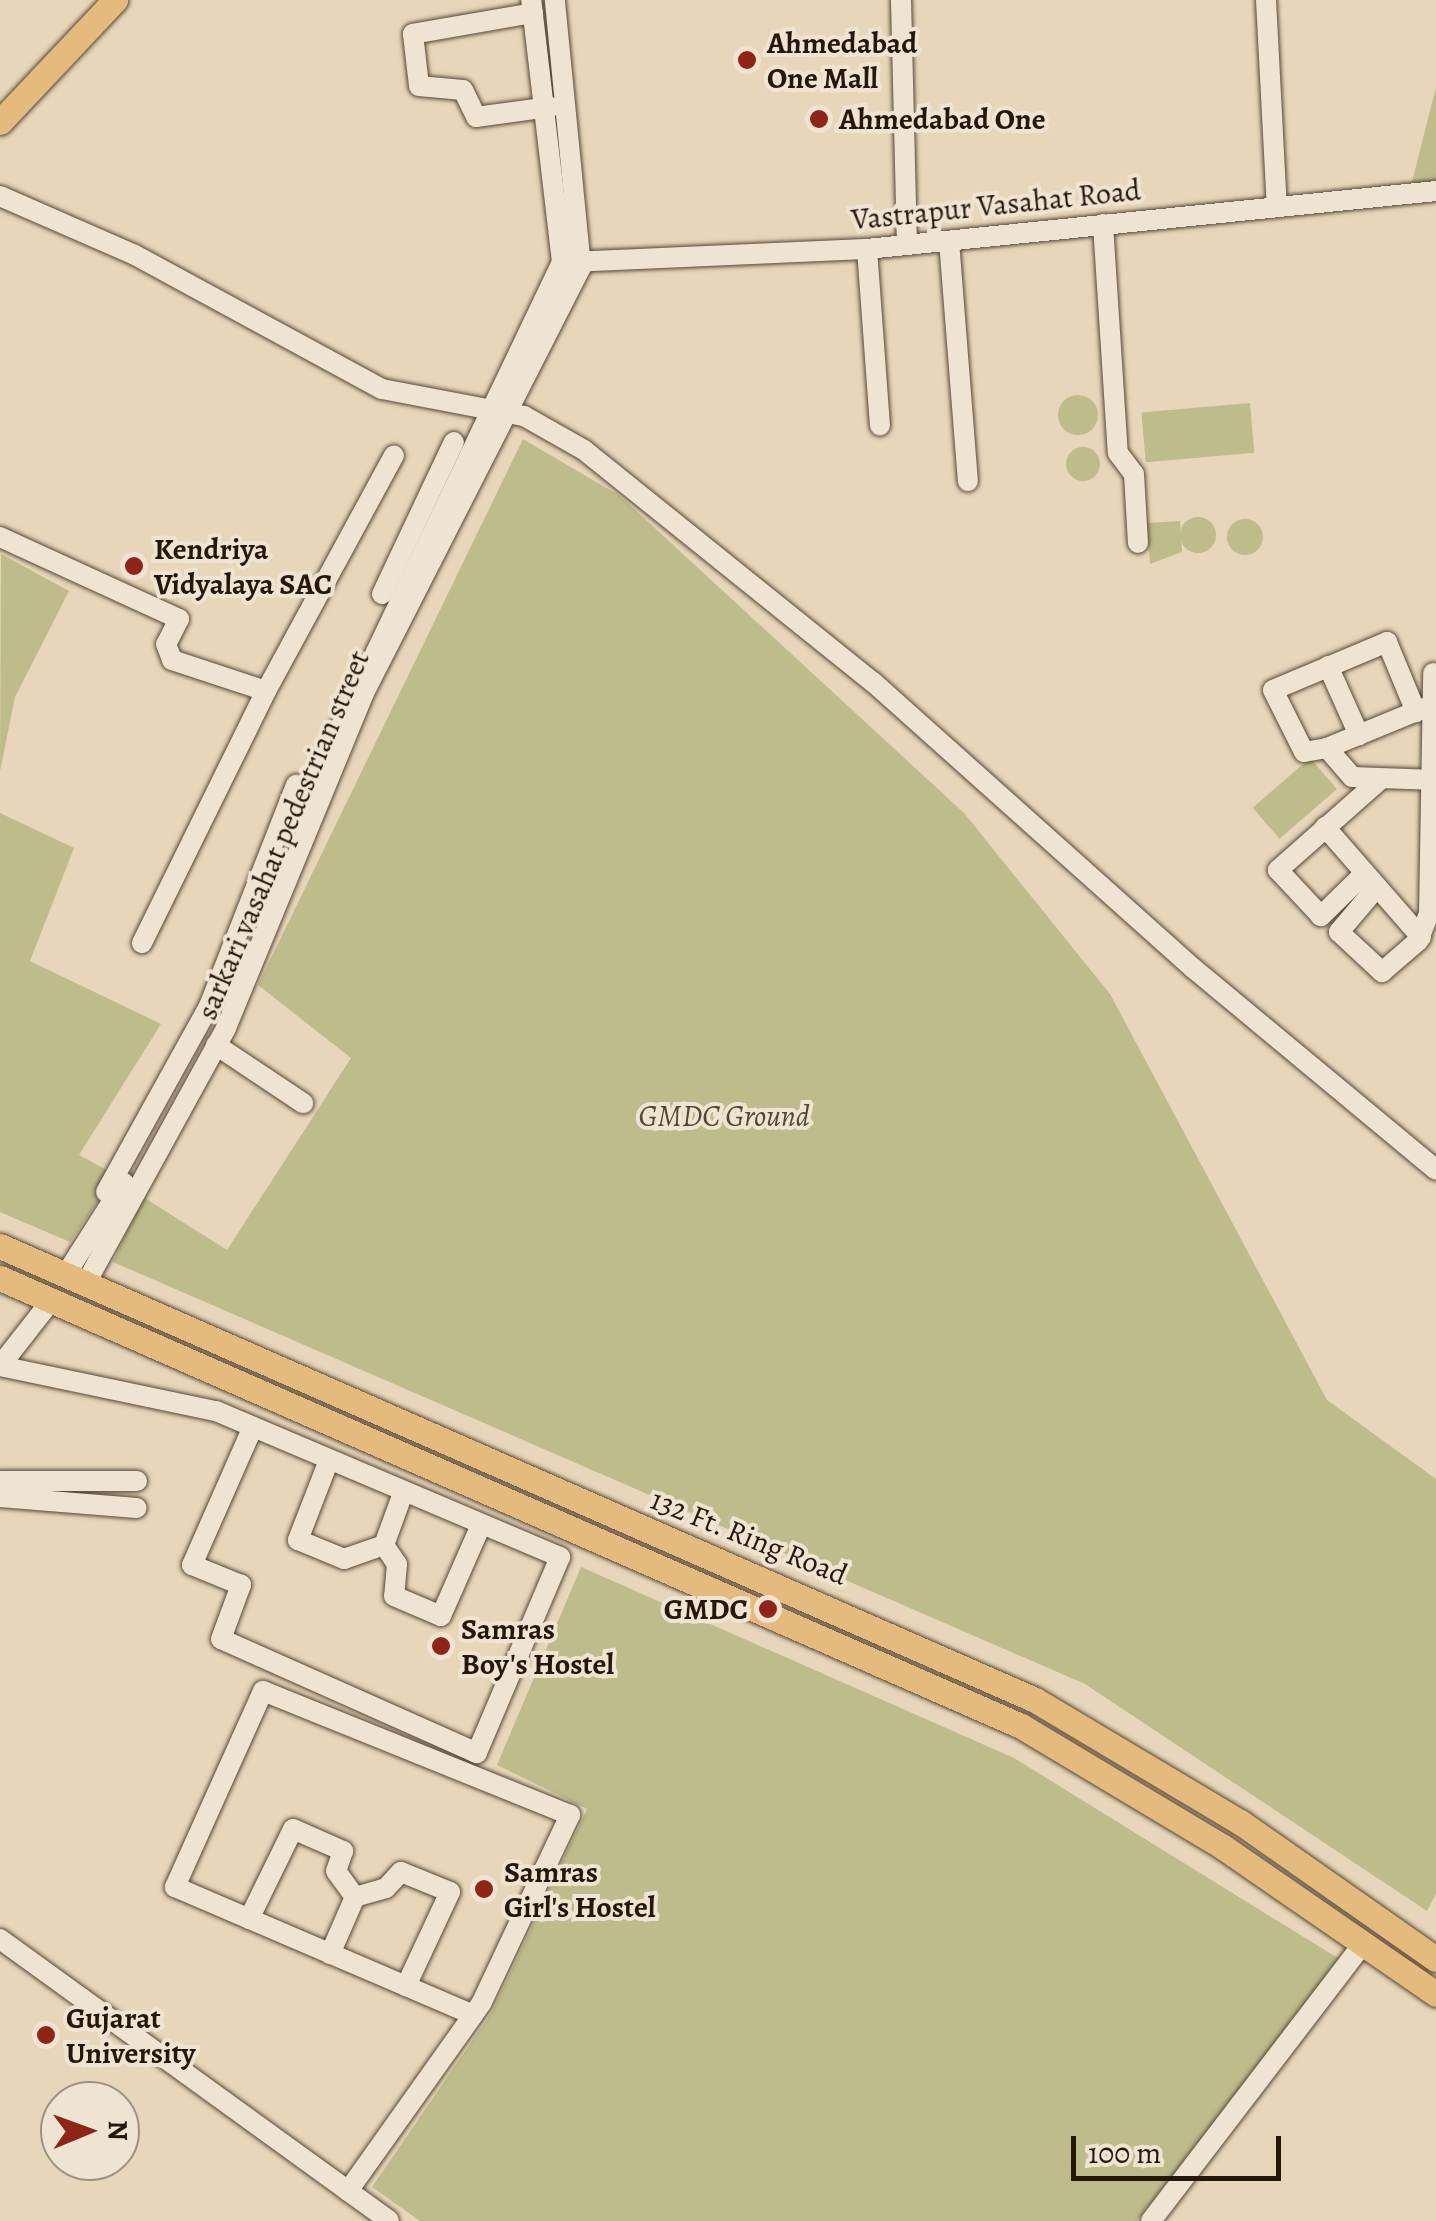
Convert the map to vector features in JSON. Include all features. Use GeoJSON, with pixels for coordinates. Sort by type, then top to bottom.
{"type":"FeatureCollection","features":[{"type":"Feature","properties":{"kind":"main road"},"geometry":{"type":"LineString","coordinates":[[0,103],[97,0]]}},
{"type":"Feature","properties":{"kind":"main road"},"geometry":{"type":"LineString","coordinates":[[0,122],[114,0]]}},
{"type":"Feature","properties":{"kind":"main road","name":"132 Ft. Ring Road"},"geometry":{"type":"LineString","coordinates":[[0,1246],[85,1275],[1034,1700],[1240,1822],[1436,1959]]}},
{"type":"Feature","properties":{"kind":"main road"},"geometry":{"type":"LineString","coordinates":[[0,1278],[1021,1726],[1158,1805],[1435,1993]]}},
{"type":"Feature","properties":{"kind":"street"},"geometry":{"type":"LineString","coordinates":[[85,1275],[220,1014],[342,708],[499,417],[571,262],[555,0]]}},
{"type":"Feature","properties":{"kind":"street"},"geometry":{"type":"LineString","coordinates":[[901,0],[907,244]]}},
{"type":"Feature","properties":{"kind":"street"},"geometry":{"type":"LineString","coordinates":[[1266,0],[1278,207]]}},
{"type":"Feature","properties":{"kind":"street"},"geometry":{"type":"LineString","coordinates":[[550,107],[476,117],[462,90],[419,86],[413,34],[532,7],[550,107],[571,262]]}},
{"type":"Feature","properties":{"kind":"street","name":"Vastrapur Vasahat Road"},"geometry":{"type":"LineString","coordinates":[[571,262],[867,249],[1436,191]]}},
{"type":"Feature","properties":{"kind":"street"},"geometry":{"type":"LineString","coordinates":[[0,196],[134,255],[382,389],[555,432],[664,506],[1436,1170]]}},
{"type":"Feature","properties":{"kind":"street"},"geometry":{"type":"LineString","coordinates":[[1103,224],[1118,453],[1134,474],[1138,543]]}},
{"type":"Feature","properties":{"kind":"street"},"geometry":{"type":"LineString","coordinates":[[949,241],[968,480]]}},
{"type":"Feature","properties":{"kind":"street"},"geometry":{"type":"LineString","coordinates":[[867,249],[880,426]]}},
{"type":"Feature","properties":{"kind":"street","name":"sarkari vasahat pedestrian street"},"geometry":{"type":"LineString","coordinates":[[220,1048],[394,648],[508,434],[499,417]]}},
{"type":"Feature","properties":{"kind":"street"},"geometry":{"type":"LineString","coordinates":[[76,1246],[209,1006],[320,724],[454,442]]}},
{"type":"Feature","properties":{"kind":"street"},"geometry":{"type":"LineString","coordinates":[[142,943],[266,691],[394,455]]}},
{"type":"Feature","properties":{"kind":"street"},"geometry":{"type":"LineString","coordinates":[[0,536],[179,619],[166,644],[172,660],[266,691]]}},
{"type":"Feature","properties":{"kind":"street"},"geometry":{"type":"LineString","coordinates":[[1387,642],[1428,707],[1327,748],[1304,752],[1272,692],[1387,642]]}},
{"type":"Feature","properties":{"kind":"street"},"geometry":{"type":"LineString","coordinates":[[1328,666],[1359,735]]}},
{"type":"Feature","properties":{"kind":"street"},"geometry":{"type":"LineString","coordinates":[[1371,880],[1340,934],[1382,972],[1428,925],[1434,852],[1435,780],[1428,707],[1432,673]]}},
{"type":"Feature","properties":{"kind":"street"},"geometry":{"type":"LineString","coordinates":[[1327,748],[1348,775],[1435,780]]}},
{"type":"Feature","properties":{"kind":"street"},"geometry":{"type":"LineString","coordinates":[[1371,880],[1320,916],[1279,874],[1381,779]]}},
{"type":"Feature","properties":{"kind":"street"},"geometry":{"type":"LineString","coordinates":[[1324,828],[1371,880],[1428,925]]}},
{"type":"Feature","properties":{"kind":"street"},"geometry":{"type":"LineString","coordinates":[[85,1275],[220,1048],[303,1104]]}},
{"type":"Feature","properties":{"kind":"street"},"geometry":{"type":"LineString","coordinates":[[52,1300],[0,1366],[253,1427],[563,1562],[477,1752],[221,1639],[241,1585],[192,1566],[253,1427]]}},
{"type":"Feature","properties":{"kind":"street"},"geometry":{"type":"LineString","coordinates":[[328,1460],[298,1540],[344,1559],[384,1545]]}},
{"type":"Feature","properties":{"kind":"street"},"geometry":{"type":"LineString","coordinates":[[0,1481],[137,1481]]}},
{"type":"Feature","properties":{"kind":"street"},"geometry":{"type":"LineString","coordinates":[[384,1545],[403,1493]]}},
{"type":"Feature","properties":{"kind":"street"},"geometry":{"type":"LineString","coordinates":[[0,1497],[138,1508]]}},
{"type":"Feature","properties":{"kind":"street"},"geometry":{"type":"LineString","coordinates":[[384,1545],[397,1564],[394,1596],[442,1616],[480,1527]]}},
{"type":"Feature","properties":{"kind":"street"},"geometry":{"type":"LineString","coordinates":[[348,2191],[473,2015],[570,1815],[263,1691],[175,1888],[473,2015]]}},
{"type":"Feature","properties":{"kind":"street"},"geometry":{"type":"LineString","coordinates":[[249,1919],[292,1829],[343,1850],[336,1871],[354,1897]]}},
{"type":"Feature","properties":{"kind":"street"},"geometry":{"type":"LineString","coordinates":[[354,1897],[386,1888],[401,1872],[450,1892],[406,1986]]}},
{"type":"Feature","properties":{"kind":"street"},"geometry":{"type":"LineString","coordinates":[[330,1954],[354,1897]]}},
{"type":"Feature","properties":{"kind":"street"},"geometry":{"type":"LineString","coordinates":[[0,1939],[389,2221]]}},
{"type":"Feature","properties":{"kind":"street"},"geometry":{"type":"LineString","coordinates":[[1151,2221],[1363,1944]]}},
{"type":"Feature","properties":{"kind":"green space"},"geometry":{"type":"Polygon","coordinates":[[[1436,87],[1436,189],[1409,194],[1436,87]]]}},
{"type":"Feature","properties":{"kind":"green space"},"geometry":{"type":"Polygon","coordinates":[[[1078,395],[1092,401],[1098,415],[1092,429],[1078,435],[1064,429],[1058,415],[1064,401],[1078,395]]]}},
{"type":"Feature","properties":{"kind":"green space"},"geometry":{"type":"Polygon","coordinates":[[[1250,403],[1254,453],[1146,462],[1141,412],[1250,403]]]}},
{"type":"Feature","properties":{"kind":"green space","name":"GMDC Ground"},"geometry":{"type":"Polygon","coordinates":[[[523,439],[620,496],[964,813],[1110,994],[1327,1400],[1436,1479],[1436,1894],[1427,1911],[1085,1684],[113,1262],[143,1197],[227,1250],[351,1058],[258,985],[523,439]]]}},
{"type":"Feature","properties":{"kind":"green space"},"geometry":{"type":"Polygon","coordinates":[[[1083,447],[1095,452],[1100,464],[1095,476],[1083,481],[1071,476],[1066,464],[1071,452],[1083,447]]]}},
{"type":"Feature","properties":{"kind":"green space"},"geometry":{"type":"Polygon","coordinates":[[[1198,517],[1211,522],[1216,535],[1211,548],[1198,553],[1185,548],[1180,535],[1185,522],[1198,517]]]}},
{"type":"Feature","properties":{"kind":"green space"},"geometry":{"type":"Polygon","coordinates":[[[1245,519],[1258,524],[1263,537],[1258,550],[1245,555],[1232,550],[1227,537],[1232,524],[1245,519]]]}},
{"type":"Feature","properties":{"kind":"green space"},"geometry":{"type":"Polygon","coordinates":[[[1180,521],[1182,552],[1150,564],[1147,523],[1180,521]]]}},
{"type":"Feature","properties":{"kind":"green space"},"geometry":{"type":"Polygon","coordinates":[[[1,554],[69,591],[15,697],[0,771],[1,554]]]}},
{"type":"Feature","properties":{"kind":"green space"},"geometry":{"type":"Polygon","coordinates":[[[1310,758],[1337,789],[1280,839],[1253,808],[1310,758]]]}},
{"type":"Feature","properties":{"kind":"green space"},"geometry":{"type":"Polygon","coordinates":[[[0,813],[74,848],[30,961],[161,1024],[79,1155],[116,1175],[70,1242],[0,1212],[0,813]]]}},
{"type":"Feature","properties":{"kind":"green space"},"geometry":{"type":"Polygon","coordinates":[[[581,1567],[1014,1758],[1341,1960],[1137,2221],[420,2221],[372,2187],[492,2012],[587,1809],[497,1765],[581,1567]]]}},
{"type":"Feature","properties":{"kind":"place","name":"Ahmedabad One Mall"},"geometry":{"type":"Point","coordinates":[747,60]}},
{"type":"Feature","properties":{"kind":"place","name":"Ahmedabad One"},"geometry":{"type":"Point","coordinates":[819,119]}},
{"type":"Feature","properties":{"kind":"place","name":"Kendriya Vidyalaya SAC"},"geometry":{"type":"Point","coordinates":[134,566]}},
{"type":"Feature","properties":{"kind":"place","name":"GMDC"},"geometry":{"type":"Point","coordinates":[768,1609]}},
{"type":"Feature","properties":{"kind":"place","name":"Samras Boy's Hostel"},"geometry":{"type":"Point","coordinates":[441,1646]}},
{"type":"Feature","properties":{"kind":"place","name":"Samras Girl's Hostel"},"geometry":{"type":"Point","coordinates":[484,1889]}},
{"type":"Feature","properties":{"kind":"place","name":"Gujarat University"},"geometry":{"type":"Point","coordinates":[46,2035]}}]}
